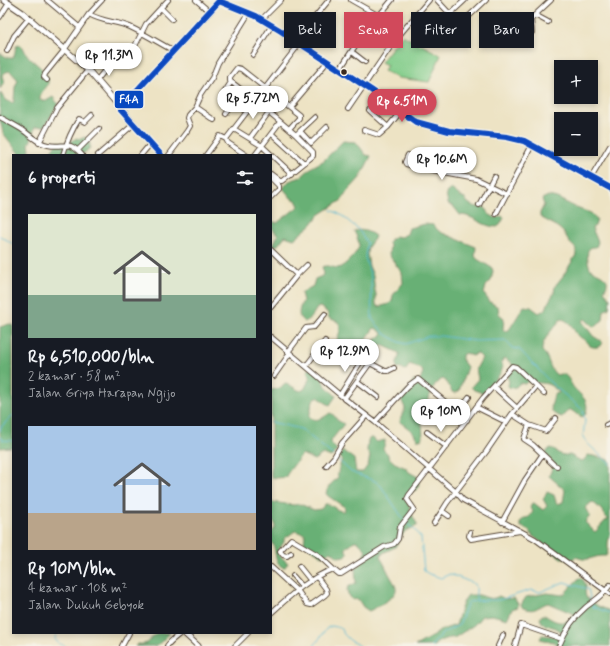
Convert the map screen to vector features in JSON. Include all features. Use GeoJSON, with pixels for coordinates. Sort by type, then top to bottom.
{"type":"FeatureCollection","features":[{"type":"Feature","properties":{"kind":"main road"},"geometry":{"type":"LineString","coordinates":[[120,109],[220,0],[262,19],[284,33]]}},
{"type":"Feature","properties":{"kind":"main road"},"geometry":{"type":"LineString","coordinates":[[7,1],[29,18],[88,70],[160,154]]}},
{"type":"Feature","properties":{"kind":"main road"},"geometry":{"type":"LineString","coordinates":[[307,48],[340,68],[416,122],[430,127],[455,132],[507,137],[524,141],[610,188]]}},
{"type":"Feature","properties":{"kind":"main road"},"geometry":{"type":"LineString","coordinates":[[183,634],[198,646]]}},
{"type":"Feature","properties":{"kind":"street"},"geometry":{"type":"LineString","coordinates":[[47,0],[79,27]]}},
{"type":"Feature","properties":{"kind":"street"},"geometry":{"type":"LineString","coordinates":[[47,80],[44,77],[45,74],[89,14],[102,0]]}},
{"type":"Feature","properties":{"kind":"street"},"geometry":{"type":"LineString","coordinates":[[129,58],[149,20],[168,0]]}},
{"type":"Feature","properties":{"kind":"street"},"geometry":{"type":"LineString","coordinates":[[196,0],[210,12]]}},
{"type":"Feature","properties":{"kind":"street"},"geometry":{"type":"LineString","coordinates":[[262,19],[281,0]]}},
{"type":"Feature","properties":{"kind":"street"},"geometry":{"type":"LineString","coordinates":[[320,12],[329,0]]}},
{"type":"Feature","properties":{"kind":"street"},"geometry":{"type":"LineString","coordinates":[[351,0],[372,12]]}},
{"type":"Feature","properties":{"kind":"street"},"geometry":{"type":"LineString","coordinates":[[382,12],[392,0]]}},
{"type":"Feature","properties":{"kind":"street"},"geometry":{"type":"LineString","coordinates":[[348,109],[395,40],[429,0]]}},
{"type":"Feature","properties":{"kind":"street"},"geometry":{"type":"LineString","coordinates":[[437,0],[448,12]]}},
{"type":"Feature","properties":{"kind":"street"},"geometry":{"type":"LineString","coordinates":[[452,12],[465,0]]}},
{"type":"Feature","properties":{"kind":"street"},"geometry":{"type":"LineString","coordinates":[[471,14],[486,0]]}},
{"type":"Feature","properties":{"kind":"street"},"geometry":{"type":"LineString","coordinates":[[548,22],[535,15],[551,0]]}},
{"type":"Feature","properties":{"kind":"street"},"geometry":{"type":"LineString","coordinates":[[0,17],[7,1]]}},
{"type":"Feature","properties":{"kind":"street"},"geometry":{"type":"LineString","coordinates":[[161,8],[172,20]]}},
{"type":"Feature","properties":{"kind":"street"},"geometry":{"type":"LineString","coordinates":[[170,154],[189,128],[187,116],[212,78],[224,52],[249,13]]}},
{"type":"Feature","properties":{"kind":"street"},"geometry":{"type":"LineString","coordinates":[[89,14],[96,18],[129,27],[174,51]]}},
{"type":"Feature","properties":{"kind":"street"},"geometry":{"type":"LineString","coordinates":[[7,51],[14,36],[29,18]]}},
{"type":"Feature","properties":{"kind":"street"},"geometry":{"type":"LineString","coordinates":[[252,55],[272,25]]}},
{"type":"Feature","properties":{"kind":"street"},"geometry":{"type":"LineString","coordinates":[[226,139],[266,88],[294,48]]}},
{"type":"Feature","properties":{"kind":"street"},"geometry":{"type":"LineString","coordinates":[[340,68],[355,48]]}},
{"type":"Feature","properties":{"kind":"street"},"geometry":{"type":"LineString","coordinates":[[352,52],[365,62]]}},
{"type":"Feature","properties":{"kind":"street"},"geometry":{"type":"LineString","coordinates":[[289,107],[328,61]]}},
{"type":"Feature","properties":{"kind":"street"},"geometry":{"type":"LineString","coordinates":[[96,80],[110,64]]}},
{"type":"Feature","properties":{"kind":"street"},"geometry":{"type":"LineString","coordinates":[[272,175],[282,181],[313,156],[313,152],[289,129],[229,80],[237,68],[241,69],[266,88],[300,116],[289,129]]}},
{"type":"Feature","properties":{"kind":"street"},"geometry":{"type":"LineString","coordinates":[[39,143],[57,108],[88,70]]}},
{"type":"Feature","properties":{"kind":"street"},"geometry":{"type":"LineString","coordinates":[[222,96],[231,82]]}},
{"type":"Feature","properties":{"kind":"street"},"geometry":{"type":"LineString","coordinates":[[226,114],[243,92]]}},
{"type":"Feature","properties":{"kind":"street"},"geometry":{"type":"LineString","coordinates":[[194,107],[214,120]]}},
{"type":"Feature","properties":{"kind":"street"},"geometry":{"type":"LineString","coordinates":[[370,111],[388,128]]}},
{"type":"Feature","properties":{"kind":"street"},"geometry":{"type":"LineString","coordinates":[[250,138],[269,112]]}},
{"type":"Feature","properties":{"kind":"street"},"geometry":{"type":"LineString","coordinates":[[364,130],[378,135],[388,128],[401,112]]}},
{"type":"Feature","properties":{"kind":"street"},"geometry":{"type":"LineString","coordinates":[[63,154],[70,134],[79,119],[85,122],[92,115]]}},
{"type":"Feature","properties":{"kind":"street"},"geometry":{"type":"LineString","coordinates":[[0,117],[23,130],[39,143],[52,146],[66,144],[78,150],[81,154]]}},
{"type":"Feature","properties":{"kind":"street"},"geometry":{"type":"LineString","coordinates":[[296,135],[315,117]]}},
{"type":"Feature","properties":{"kind":"street"},"geometry":{"type":"LineString","coordinates":[[256,154],[280,122]]}},
{"type":"Feature","properties":{"kind":"street"},"geometry":{"type":"LineString","coordinates":[[99,154],[134,124]]}},
{"type":"Feature","properties":{"kind":"street"},"geometry":{"type":"LineString","coordinates":[[300,131],[308,142],[312,142],[327,127]]}},
{"type":"Feature","properties":{"kind":"street"},"geometry":{"type":"LineString","coordinates":[[78,150],[99,129]]}},
{"type":"Feature","properties":{"kind":"street"},"geometry":{"type":"LineString","coordinates":[[234,129],[262,146],[271,154]]}},
{"type":"Feature","properties":{"kind":"street"},"geometry":{"type":"LineString","coordinates":[[272,134],[304,163]]}},
{"type":"Feature","properties":{"kind":"street"},"geometry":{"type":"LineString","coordinates":[[207,154],[219,136],[226,139],[228,143],[244,154]]}},
{"type":"Feature","properties":{"kind":"street"},"geometry":{"type":"LineString","coordinates":[[142,154],[151,143]]}},
{"type":"Feature","properties":{"kind":"street"},"geometry":{"type":"LineString","coordinates":[[496,214],[532,145]]}},
{"type":"Feature","properties":{"kind":"street"},"geometry":{"type":"LineString","coordinates":[[591,178],[610,146]]}},
{"type":"Feature","properties":{"kind":"street"},"geometry":{"type":"LineString","coordinates":[[272,155],[292,174]]}},
{"type":"Feature","properties":{"kind":"street"},"geometry":{"type":"LineString","coordinates":[[408,155],[405,162],[406,164],[476,179],[506,194]]}},
{"type":"Feature","properties":{"kind":"street"},"geometry":{"type":"LineString","coordinates":[[479,205],[494,176]]}},
{"type":"Feature","properties":{"kind":"street"},"geometry":{"type":"LineString","coordinates":[[272,179],[280,186],[272,196]]}},
{"type":"Feature","properties":{"kind":"street"},"geometry":{"type":"LineString","coordinates":[[272,251],[297,275]]}},
{"type":"Feature","properties":{"kind":"street"},"geometry":{"type":"LineString","coordinates":[[272,306],[307,265]]}},
{"type":"Feature","properties":{"kind":"street"},"geometry":{"type":"LineString","coordinates":[[274,376],[306,328],[314,327],[325,314]]}},
{"type":"Feature","properties":{"kind":"street"},"geometry":{"type":"LineString","coordinates":[[272,338],[344,399],[374,422],[456,492],[463,500],[535,539],[584,573],[608,593]]}},
{"type":"Feature","properties":{"kind":"street"},"geometry":{"type":"LineString","coordinates":[[306,366],[325,341]]}},
{"type":"Feature","properties":{"kind":"street"},"geometry":{"type":"LineString","coordinates":[[356,354],[370,364],[385,371],[394,368]]}},
{"type":"Feature","properties":{"kind":"street"},"geometry":{"type":"LineString","coordinates":[[340,395],[363,358]]}},
{"type":"Feature","properties":{"kind":"street"},"geometry":{"type":"LineString","coordinates":[[344,399],[370,364]]}},
{"type":"Feature","properties":{"kind":"street"},"geometry":{"type":"LineString","coordinates":[[291,553],[287,556],[283,555],[280,551],[291,539],[318,555],[339,574],[341,574],[384,547],[394,544],[398,539],[400,527],[414,509],[408,500],[408,497],[476,407],[512,366],[520,369],[544,394]]}},
{"type":"Feature","properties":{"kind":"street"},"geometry":{"type":"LineString","coordinates":[[374,422],[408,386],[418,379],[467,420]]}},
{"type":"Feature","properties":{"kind":"street"},"geometry":{"type":"LineString","coordinates":[[357,381],[378,397]]}},
{"type":"Feature","properties":{"kind":"street"},"geometry":{"type":"LineString","coordinates":[[434,523],[446,503],[486,452],[516,408],[536,386]]}},
{"type":"Feature","properties":{"kind":"street"},"geometry":{"type":"LineString","coordinates":[[494,387],[516,408]]}},
{"type":"Feature","properties":{"kind":"street"},"geometry":{"type":"LineString","coordinates":[[458,412],[469,397]]}},
{"type":"Feature","properties":{"kind":"street"},"geometry":{"type":"LineString","coordinates":[[476,407],[506,422]]}},
{"type":"Feature","properties":{"kind":"street"},"geometry":{"type":"LineString","coordinates":[[512,414],[529,425],[544,431],[556,418]]}},
{"type":"Feature","properties":{"kind":"street"},"geometry":{"type":"LineString","coordinates":[[326,466],[342,443],[366,416]]}},
{"type":"Feature","properties":{"kind":"street"},"geometry":{"type":"LineString","coordinates":[[529,425],[524,439],[557,466]]}},
{"type":"Feature","properties":{"kind":"street"},"geometry":{"type":"LineString","coordinates":[[427,432],[447,447]]}},
{"type":"Feature","properties":{"kind":"street"},"geometry":{"type":"LineString","coordinates":[[502,522],[525,480],[542,455]]}},
{"type":"Feature","properties":{"kind":"street"},"geometry":{"type":"LineString","coordinates":[[442,511],[449,516]]}},
{"type":"Feature","properties":{"kind":"street"},"geometry":{"type":"LineString","coordinates":[[470,532],[471,539],[521,531]]}},
{"type":"Feature","properties":{"kind":"street"},"geometry":{"type":"LineString","coordinates":[[299,566],[311,581]]}},
{"type":"Feature","properties":{"kind":"street"},"geometry":{"type":"LineString","coordinates":[[272,568],[297,590],[307,604],[311,605],[327,594],[326,589],[317,577]]}},
{"type":"Feature","properties":{"kind":"street"},"geometry":{"type":"LineString","coordinates":[[272,611],[302,586],[333,569]]}},
{"type":"Feature","properties":{"kind":"street"},"geometry":{"type":"LineString","coordinates":[[293,576],[302,586]]}},
{"type":"Feature","properties":{"kind":"street"},"geometry":{"type":"LineString","coordinates":[[559,646],[562,638],[577,615],[586,606],[608,593],[610,585]]}},
{"type":"Feature","properties":{"kind":"street"},"geometry":{"type":"LineString","coordinates":[[515,646],[521,625],[562,638]]}},
{"type":"Feature","properties":{"kind":"street"},"geometry":{"type":"LineString","coordinates":[[122,646],[128,634]]}},
{"type":"Feature","properties":{"kind":"street"},"geometry":{"type":"LineString","coordinates":[[167,646],[170,641],[173,641],[181,634]]}},
{"type":"Feature","properties":{"kind":"street"},"geometry":{"type":"LineString","coordinates":[[235,646],[246,634]]}},
{"type":"Feature","properties":{"kind":"street"},"geometry":{"type":"LineString","coordinates":[[498,646],[503,635]]}},
{"type":"Feature","properties":{"kind":"green space"},"geometry":{"type":"Polygon","coordinates":[[[403,36],[411,40],[411,48],[427,48],[441,55],[429,82],[398,78],[384,71],[387,65],[381,62],[392,48],[403,48],[403,36]]]}},
{"type":"Feature","properties":{"kind":"green space"},"geometry":{"type":"Polygon","coordinates":[[[18,44],[23,47],[25,52],[44,71],[48,79],[46,87],[41,93],[40,99],[46,101],[53,97],[58,104],[45,126],[35,127],[29,144],[30,150],[27,154],[19,154],[3,133],[0,119],[0,92],[5,100],[13,103],[15,87],[18,80],[10,71],[6,72],[2,75],[4,83],[0,89],[0,53],[8,58],[13,58],[18,44]]]}},
{"type":"Feature","properties":{"kind":"green space"},"geometry":{"type":"Polygon","coordinates":[[[85,137],[90,144],[90,148],[83,154],[47,154],[58,141],[68,142],[76,138],[80,139],[85,137]]]}},
{"type":"Feature","properties":{"kind":"green space"},"geometry":{"type":"Polygon","coordinates":[[[343,141],[356,142],[366,155],[371,156],[360,178],[342,200],[319,215],[311,225],[294,239],[285,236],[278,245],[274,246],[273,245],[278,235],[272,228],[272,221],[277,223],[299,206],[296,200],[291,198],[283,188],[289,181],[301,177],[312,167],[323,161],[343,141]]]}},
{"type":"Feature","properties":{"kind":"green space"},"geometry":{"type":"Polygon","coordinates":[[[451,189],[465,198],[471,205],[485,207],[489,214],[496,218],[502,216],[504,218],[500,225],[497,227],[487,225],[470,217],[460,215],[454,207],[448,204],[446,193],[451,189]]]}},
{"type":"Feature","properties":{"kind":"green space"},"geometry":{"type":"Polygon","coordinates":[[[548,196],[557,198],[591,213],[597,220],[595,226],[592,228],[598,242],[596,247],[588,250],[588,262],[591,269],[606,279],[607,284],[604,291],[610,298],[609,308],[604,311],[603,320],[594,327],[585,319],[582,321],[593,336],[603,343],[600,346],[590,346],[578,335],[570,324],[561,319],[548,334],[542,347],[542,351],[545,354],[552,370],[557,375],[564,374],[585,400],[587,410],[586,414],[582,417],[569,409],[562,417],[554,413],[551,405],[554,394],[559,393],[551,386],[544,383],[528,381],[525,384],[520,383],[516,387],[510,388],[508,386],[509,381],[507,377],[513,369],[512,364],[505,358],[501,363],[503,367],[500,374],[489,387],[483,393],[474,390],[471,387],[478,379],[476,369],[482,358],[477,353],[472,356],[465,353],[462,355],[462,360],[467,367],[459,391],[456,393],[452,392],[445,380],[440,380],[431,392],[428,403],[422,401],[419,405],[417,412],[421,417],[423,435],[421,440],[417,439],[413,432],[400,422],[405,408],[400,397],[409,390],[413,381],[420,380],[423,372],[422,370],[410,364],[406,370],[397,368],[399,353],[382,345],[373,349],[370,348],[372,342],[382,335],[381,332],[375,328],[360,344],[352,342],[349,343],[349,352],[346,357],[339,355],[336,351],[335,347],[340,332],[340,326],[338,322],[329,318],[327,312],[320,307],[317,308],[312,316],[305,322],[300,318],[300,307],[303,301],[301,293],[313,286],[315,279],[322,276],[324,273],[322,267],[329,266],[338,268],[350,259],[359,246],[354,231],[357,230],[365,231],[375,236],[368,247],[367,253],[369,266],[373,275],[376,304],[378,307],[389,304],[392,301],[393,295],[403,283],[402,273],[389,255],[390,245],[388,242],[395,236],[401,237],[407,234],[409,228],[425,224],[433,225],[440,232],[476,247],[475,256],[477,259],[492,268],[493,271],[491,281],[486,286],[484,294],[490,302],[498,307],[499,314],[504,318],[503,330],[509,330],[524,306],[531,307],[539,313],[546,309],[554,293],[555,286],[576,255],[575,249],[568,241],[566,235],[556,226],[540,217],[540,213],[544,205],[542,199],[548,196]]]}},
{"type":"Feature","properties":{"kind":"green space"},"geometry":{"type":"Polygon","coordinates":[[[9,324],[12,325],[12,447],[0,448],[0,327],[9,324]]]}},
{"type":"Feature","properties":{"kind":"green space"},"geometry":{"type":"Polygon","coordinates":[[[311,366],[322,377],[324,384],[336,396],[330,405],[318,397],[315,398],[312,402],[309,416],[316,419],[322,418],[330,413],[344,424],[330,442],[337,450],[331,457],[323,454],[314,460],[302,454],[287,474],[287,477],[272,477],[272,390],[280,388],[286,383],[299,390],[304,389],[310,377],[307,372],[311,366]]]}},
{"type":"Feature","properties":{"kind":"green space"},"geometry":{"type":"Polygon","coordinates":[[[373,438],[377,442],[385,440],[383,449],[388,454],[388,457],[418,477],[419,487],[406,495],[405,499],[410,507],[410,511],[417,526],[405,531],[395,547],[383,553],[380,557],[395,584],[396,591],[386,602],[369,611],[363,607],[358,599],[353,600],[349,597],[347,590],[348,587],[356,583],[355,568],[361,563],[366,550],[357,541],[354,541],[346,548],[348,553],[346,556],[338,557],[331,551],[322,556],[304,544],[305,534],[295,531],[284,539],[284,542],[278,551],[280,556],[288,563],[284,568],[278,564],[272,544],[272,532],[275,528],[275,523],[272,520],[272,502],[294,505],[300,504],[314,510],[321,509],[325,504],[327,504],[344,511],[345,508],[343,506],[326,494],[327,490],[338,477],[342,460],[339,456],[343,451],[354,459],[356,472],[363,472],[368,465],[370,456],[367,451],[368,440],[373,438]]]}},
{"type":"Feature","properties":{"kind":"green space"},"geometry":{"type":"Polygon","coordinates":[[[551,448],[561,455],[570,455],[581,461],[588,455],[604,458],[610,461],[610,537],[606,556],[588,559],[576,557],[571,560],[561,558],[534,537],[528,530],[520,526],[520,523],[524,518],[531,515],[533,511],[530,508],[532,503],[543,510],[547,506],[543,499],[547,492],[554,495],[558,504],[563,502],[565,490],[549,476],[554,464],[545,454],[551,448]],[[592,502],[585,508],[590,516],[585,522],[595,532],[607,519],[603,512],[592,502]]]}},
{"type":"Feature","properties":{"kind":"green space"},"geometry":{"type":"Polygon","coordinates":[[[579,578],[582,578],[586,585],[586,597],[598,606],[610,611],[610,646],[559,646],[554,642],[540,639],[542,635],[560,637],[562,632],[556,628],[543,624],[540,619],[542,615],[554,621],[563,622],[569,620],[574,616],[574,614],[548,603],[531,610],[523,608],[521,605],[526,597],[547,593],[562,595],[579,578]]]}},
{"type":"Feature","properties":{"kind":"green space"},"geometry":{"type":"Polygon","coordinates":[[[468,595],[479,595],[487,598],[499,596],[505,599],[514,598],[518,604],[518,607],[512,609],[507,619],[492,615],[482,616],[474,625],[454,638],[449,638],[438,642],[434,646],[415,646],[441,630],[456,625],[462,605],[468,595]]]}},
{"type":"Feature","properties":{"kind":"green space"},"geometry":{"type":"Polygon","coordinates":[[[169,634],[157,646],[135,646],[138,644],[145,644],[155,635],[169,634]]]}},
{"type":"Feature","properties":{"kind":"waterway"},"geometry":{"type":"LineString","coordinates":[[331,210],[341,215],[358,229],[367,243],[365,257],[371,277],[372,319],[384,333],[399,342],[406,344],[429,336],[441,336],[476,341],[505,340],[512,348],[519,349],[553,385],[583,410],[585,420],[583,437],[588,444],[610,464]]}},
{"type":"Feature","properties":{"kind":"waterway"},"geometry":{"type":"LineString","coordinates":[[0,236],[12,243]]}},
{"type":"Feature","properties":{"kind":"waterway"},"geometry":{"type":"LineString","coordinates":[[0,431],[1,427],[12,416]]}},
{"type":"Feature","properties":{"kind":"waterway"},"geometry":{"type":"LineString","coordinates":[[272,422],[301,429],[334,456]]}},
{"type":"Feature","properties":{"kind":"waterway"},"geometry":{"type":"LineString","coordinates":[[0,437],[3,440],[12,441]]}},
{"type":"Feature","properties":{"kind":"waterway"},"geometry":{"type":"LineString","coordinates":[[336,458],[351,472],[375,481],[381,486],[404,520]]}},
{"type":"Feature","properties":{"kind":"waterway"},"geometry":{"type":"LineString","coordinates":[[406,522],[421,537],[424,571],[441,578],[450,574],[475,584],[477,601]]}},
{"type":"Feature","properties":{"kind":"waterway"},"geometry":{"type":"LineString","coordinates":[[431,646],[443,633],[459,625],[468,602],[499,600],[531,590],[540,592],[564,582],[588,589],[591,601]]}},
{"type":"Feature","properties":{"kind":"waterway"},"geometry":{"type":"LineString","coordinates":[[592,604],[593,607],[610,613]]}},
{"type":"Feature","properties":{"kind":"waterway"},"geometry":{"type":"LineString","coordinates":[[314,646],[327,628],[332,626],[340,628],[348,639],[360,646]]}},
{"type":"Feature","properties":{"kind":"waterway"},"geometry":{"type":"LineString","coordinates":[[56,634],[55,639],[58,643],[65,646]]}},
{"type":"Feature","properties":{"kind":"transit line","name":"F4A"},"geometry":{"type":"LineString","coordinates":[[160,154],[120,109],[220,0]]}},
{"type":"Feature","properties":{"kind":"transit line","name":"F4A"},"geometry":{"type":"LineString","coordinates":[[219,1],[256,16],[281,31],[371,90],[416,122],[449,131],[507,137],[524,141],[610,188]]}}]}
